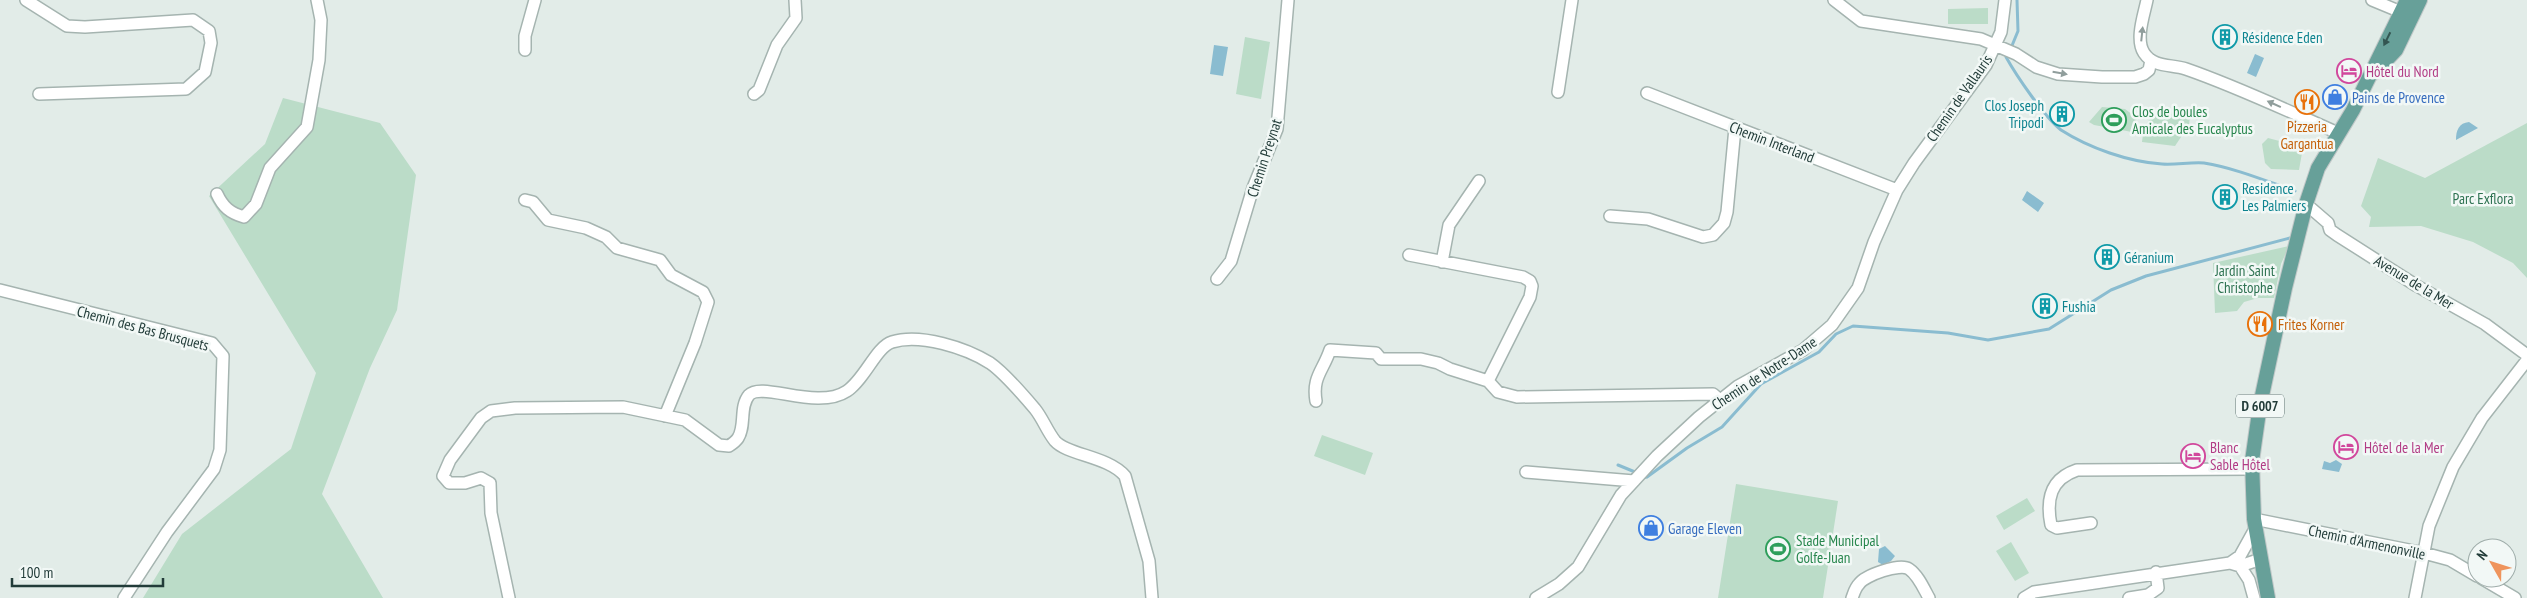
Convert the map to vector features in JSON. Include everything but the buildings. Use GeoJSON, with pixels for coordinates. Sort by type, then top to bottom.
{"type":"FeatureCollection","features":[{"type":"Feature","properties":{"kind":"main road","name":"D 6007"},"geometry":{"type":"LineString","coordinates":[[2368,79],[2396,50],[2420,0]]}},
{"type":"Feature","properties":{"kind":"main road","name":"D 6007"},"geometry":{"type":"LineString","coordinates":[[2268,598],[2254,524],[2252,469],[2267,373],[2306,204],[2318,168],[2353,110],[2404,6]]}},
{"type":"Feature","properties":{"kind":"street"},"geometry":{"type":"LineString","coordinates":[[26,0],[67,26],[85,27],[193,20],[209,31],[211,43],[205,72],[186,89],[39,94]]}},
{"type":"Feature","properties":{"kind":"street"},"geometry":{"type":"LineString","coordinates":[[217,194],[222,205],[232,214],[244,218],[256,204],[270,168],[306,127],[319,60],[321,20],[317,0]]}},
{"type":"Feature","properties":{"kind":"street"},"geometry":{"type":"LineString","coordinates":[[525,50],[525,36],[535,0]]}},
{"type":"Feature","properties":{"kind":"street"},"geometry":{"type":"LineString","coordinates":[[754,94],[759,90],[778,45],[796,18],[796,0]]}},
{"type":"Feature","properties":{"kind":"street","name":"Chemin Preynat"},"geometry":{"type":"LineString","coordinates":[[1217,279],[1232,260],[1253,188],[1277,129],[1288,0]]}},
{"type":"Feature","properties":{"kind":"street"},"geometry":{"type":"LineString","coordinates":[[1558,92],[1572,0]]}},
{"type":"Feature","properties":{"kind":"street"},"geometry":{"type":"LineString","coordinates":[[1834,0],[1861,21],[1981,39],[2006,49],[2036,67],[2058,74],[2135,77],[2149,70],[2151,60]]}},
{"type":"Feature","properties":{"kind":"street","name":"Chemin de Vallauris"},"geometry":{"type":"LineString","coordinates":[[1897,190],[1934,135],[1986,65],[2006,49],[2001,32],[2005,0]]}},
{"type":"Feature","properties":{"kind":"street"},"geometry":{"type":"LineString","coordinates":[[2147,0],[2140,40],[2144,53],[2155,63],[2183,68],[2243,90],[2338,132]]}},
{"type":"Feature","properties":{"kind":"street"},"geometry":{"type":"LineString","coordinates":[[2372,0],[2404,6]]}},
{"type":"Feature","properties":{"kind":"street","name":"Chemin Interland"},"geometry":{"type":"LineString","coordinates":[[1647,93],[1897,190]]}},
{"type":"Feature","properties":{"kind":"street"},"geometry":{"type":"LineString","coordinates":[[1610,216],[1648,219],[1703,237],[1713,234],[1724,223],[1727,212],[1735,128]]}},
{"type":"Feature","properties":{"kind":"street"},"geometry":{"type":"LineString","coordinates":[[1442,262],[1449,225],[1479,181]]}},
{"type":"Feature","properties":{"kind":"street","name":"Chemin de Notre-Dame"},"geometry":{"type":"LineString","coordinates":[[1536,598],[1558,584],[1578,567],[1621,495],[1657,456],[1738,386],[1803,350],[1832,325],[1858,288],[1874,242],[1897,190]]}},
{"type":"Feature","properties":{"kind":"street"},"geometry":{"type":"LineString","coordinates":[[525,200],[533,202],[548,220],[586,228],[606,238],[618,248],[660,260],[672,275],[703,292],[708,302],[696,343],[665,416]]}},
{"type":"Feature","properties":{"kind":"street","name":"Avenue de la Mer"},"geometry":{"type":"LineString","coordinates":[[2306,204],[2328,223],[2330,230],[2417,286],[2485,324],[2527,355]]}},
{"type":"Feature","properties":{"kind":"street"},"geometry":{"type":"LineString","coordinates":[[1409,255],[1523,277],[1530,281],[1532,286],[1530,297],[1488,381]]}},
{"type":"Feature","properties":{"kind":"street","name":"Chemin des Bas Brusquets"},"geometry":{"type":"LineString","coordinates":[[0,290],[212,343],[223,356],[220,450],[214,469],[167,532],[124,598]]}},
{"type":"Feature","properties":{"kind":"street"},"geometry":{"type":"LineString","coordinates":[[509,598],[491,513],[490,482],[481,478],[465,483],[449,483],[443,476],[450,460],[481,418],[491,411],[576,406],[623,407],[685,420],[719,445],[729,446],[738,438],[744,406],[750,394],[760,389],[797,397],[828,399],[847,391],[864,377],[882,348],[892,342],[926,340],[947,344],[991,364],[1035,410],[1056,443],[1118,467],[1125,476],[1149,561],[1152,598]]}},
{"type":"Feature","properties":{"kind":"street"},"geometry":{"type":"LineString","coordinates":[[1316,401],[1313,386],[1318,374],[1324,369],[1330,350],[1376,353],[1382,359],[1421,359],[1488,381],[1498,392],[1517,396],[1713,394],[1720,400]]}},
{"type":"Feature","properties":{"kind":"street"},"geometry":{"type":"LineString","coordinates":[[2415,598],[2429,526],[2466,443],[2487,410],[2527,360]]}},
{"type":"Feature","properties":{"kind":"street"},"geometry":{"type":"LineString","coordinates":[[2091,523],[2057,528],[2051,525],[2048,509],[2052,492],[2058,480],[2066,474],[2077,470],[2252,469]]}},
{"type":"Feature","properties":{"kind":"street"},"geometry":{"type":"LineString","coordinates":[[1526,472],[1634,481]]}},
{"type":"Feature","properties":{"kind":"street"},"geometry":{"type":"LineString","coordinates":[[2236,562],[2254,524]]}},
{"type":"Feature","properties":{"kind":"street","name":"Chemin d'Armenonville"},"geometry":{"type":"LineString","coordinates":[[2254,524],[2424,554],[2450,560],[2467,570]]}},
{"type":"Feature","properties":{"kind":"street"},"geometry":{"type":"LineString","coordinates":[[2024,598],[2034,592],[2156,572],[2261,559]]}},
{"type":"Feature","properties":{"kind":"street"},"geometry":{"type":"LineString","coordinates":[[2236,562],[2249,580],[2254,598]]}},
{"type":"Feature","properties":{"kind":"street"},"geometry":{"type":"LineString","coordinates":[[1852,598],[1859,583],[1867,576],[1899,567],[1908,567],[1915,574],[1929,598]]}},
{"type":"Feature","properties":{"kind":"street"},"geometry":{"type":"LineString","coordinates":[[2129,598],[2148,595],[2158,588],[2156,572]]}},
{"type":"Feature","properties":{"kind":"street"},"geometry":{"type":"LineString","coordinates":[[2498,588],[2515,598]]}},
{"type":"Feature","properties":{"kind":"green space"},"geometry":{"type":"Polygon","coordinates":[[[1988,8],[1988,24],[1948,24],[1948,9],[1988,8]]]}},
{"type":"Feature","properties":{"kind":"green space"},"geometry":{"type":"Polygon","coordinates":[[[1245,37],[1270,42],[1261,99],[1236,94],[1245,37]]]}},
{"type":"Feature","properties":{"kind":"green space"},"geometry":{"type":"Polygon","coordinates":[[[283,98],[380,123],[416,175],[397,310],[370,368],[322,494],[383,598],[143,598],[182,534],[291,449],[316,373],[209,196],[265,144],[283,98]]]}},
{"type":"Feature","properties":{"kind":"green space","name":"Clos de boules Amicale des Eucalyptus"},"geometry":{"type":"Polygon","coordinates":[[[2102,107],[2125,109],[2137,118],[2132,132],[2094,125],[2089,122],[2102,107]]]}},
{"type":"Feature","properties":{"kind":"green space"},"geometry":{"type":"Polygon","coordinates":[[[2166,109],[2190,116],[2189,125],[2175,146],[2142,142],[2144,129],[2148,121],[2166,109]]]}},
{"type":"Feature","properties":{"kind":"green space","name":"Parc Exflora"},"geometry":{"type":"Polygon","coordinates":[[[2527,123],[2527,278],[2513,263],[2473,242],[2421,226],[2369,227],[2371,217],[2361,206],[2378,158],[2425,178],[2527,123]]]}},
{"type":"Feature","properties":{"kind":"green space"},"geometry":{"type":"Polygon","coordinates":[[[2268,138],[2303,147],[2299,170],[2271,169],[2265,163],[2262,144],[2268,138]]]}},
{"type":"Feature","properties":{"kind":"green space","name":"Jardin Saint Christophe"},"geometry":{"type":"Polygon","coordinates":[[[2289,246],[2281,264],[2274,298],[2258,298],[2244,302],[2237,311],[2215,313],[2213,263],[2289,246]]]}},
{"type":"Feature","properties":{"kind":"green space"},"geometry":{"type":"Polygon","coordinates":[[[1322,435],[1373,453],[1365,475],[1314,456],[1322,435]]]}},
{"type":"Feature","properties":{"kind":"green space","name":"Stade Municipal Golfe-Juan"},"geometry":{"type":"Polygon","coordinates":[[[1736,484],[1838,501],[1823,598],[1718,598],[1736,484]]]}},
{"type":"Feature","properties":{"kind":"green space"},"geometry":{"type":"Polygon","coordinates":[[[2027,498],[2035,511],[2004,530],[1996,516],[2027,498]]]}},
{"type":"Feature","properties":{"kind":"green space"},"geometry":{"type":"Polygon","coordinates":[[[2011,542],[2029,573],[2015,581],[1996,551],[2011,542]]]}},
{"type":"Feature","properties":{"kind":"water"},"geometry":{"type":"Polygon","coordinates":[[[1214,45],[1228,47],[1223,76],[1210,74],[1214,45]]]}},
{"type":"Feature","properties":{"kind":"water"},"geometry":{"type":"Polygon","coordinates":[[[2255,54],[2264,58],[2256,77],[2247,73],[2255,54]]]}},
{"type":"Feature","properties":{"kind":"water"},"geometry":{"type":"Polygon","coordinates":[[[2469,122],[2478,128],[2456,140],[2459,128],[2469,122]]]}},
{"type":"Feature","properties":{"kind":"water"},"geometry":{"type":"Polygon","coordinates":[[[2027,191],[2044,203],[2038,212],[2022,200],[2027,191]]]}},
{"type":"Feature","properties":{"kind":"water"},"geometry":{"type":"Polygon","coordinates":[[[2336,460],[2342,464],[2339,472],[2322,469],[2324,461],[2330,463],[2336,460]]]}},
{"type":"Feature","properties":{"kind":"water"},"geometry":{"type":"Polygon","coordinates":[[[1885,546],[1895,556],[1891,561],[1883,565],[1878,562],[1879,549],[1885,546]]]}},
{"type":"Feature","properties":{"kind":"waterway"},"geometry":{"type":"LineString","coordinates":[[2011,48],[2018,31],[2017,0]]}},
{"type":"Feature","properties":{"kind":"waterway"},"geometry":{"type":"LineString","coordinates":[[2008,53],[2006,57],[2031,96],[2047,116],[2061,130],[2084,143],[2110,153],[2149,163],[2204,163],[2216,165],[2295,191]]}},
{"type":"Feature","properties":{"kind":"waterway"},"geometry":{"type":"LineString","coordinates":[[1642,478],[1647,477],[1687,448],[1722,427],[1761,384],[1819,352],[1836,334],[1853,326],[1948,333],[1988,340],[2049,329],[2111,290],[2146,276],[2290,238]]}},
{"type":"Feature","properties":{"kind":"waterway"},"geometry":{"type":"LineString","coordinates":[[1618,465],[1635,472]]}},
{"type":"Feature","properties":{"kind":"place","name":"Résidence Eden"},"geometry":{"type":"Point","coordinates":[2225,37]}},
{"type":"Feature","properties":{"kind":"place","name":"Hôtel du Nord"},"geometry":{"type":"Point","coordinates":[2349,71]}},
{"type":"Feature","properties":{"kind":"place","name":"Pains de Provence"},"geometry":{"type":"Point","coordinates":[2335,97]}},
{"type":"Feature","properties":{"kind":"place","name":"Pizzeria Gargantua"},"geometry":{"type":"Point","coordinates":[2307,102]}},
{"type":"Feature","properties":{"kind":"place","name":"Clos Joseph Tripodi"},"geometry":{"type":"Point","coordinates":[2062,114]}},
{"type":"Feature","properties":{"kind":"place","name":"Clos de boules Amicale des Eucalyptus"},"geometry":{"type":"Point","coordinates":[2114,120]}},
{"type":"Feature","properties":{"kind":"place","name":"Residence Les Palmiers"},"geometry":{"type":"Point","coordinates":[2225,197]}},
{"type":"Feature","properties":{"kind":"place","name":"Géranium"},"geometry":{"type":"Point","coordinates":[2107,257]}},
{"type":"Feature","properties":{"kind":"place","name":"Fushia"},"geometry":{"type":"Point","coordinates":[2045,306]}},
{"type":"Feature","properties":{"kind":"place","name":"Frites Korner"},"geometry":{"type":"Point","coordinates":[2260,324]}},
{"type":"Feature","properties":{"kind":"place","name":"Hôtel de la Mer"},"geometry":{"type":"Point","coordinates":[2346,447]}},
{"type":"Feature","properties":{"kind":"place","name":"Blanc Sable Hôtel"},"geometry":{"type":"Point","coordinates":[2193,456]}},
{"type":"Feature","properties":{"kind":"place","name":"Garage Eleven"},"geometry":{"type":"Point","coordinates":[1651,528]}},
{"type":"Feature","properties":{"kind":"place","name":"Stade Municipal Golfe-Juan"},"geometry":{"type":"Point","coordinates":[1778,549]}}]}
